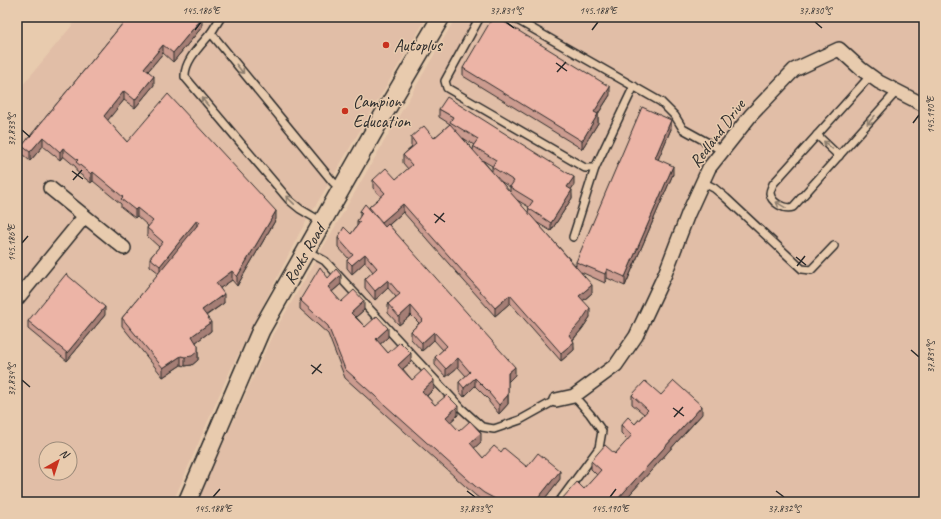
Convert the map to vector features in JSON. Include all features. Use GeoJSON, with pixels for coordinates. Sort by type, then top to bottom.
{"type":"FeatureCollection","features":[{"type":"Feature","properties":{"kind":"street","name":"Rooks Road"},"geometry":{"type":"LineString","coordinates":[[187,502],[261,330],[389,103],[441,17]]}},
{"type":"Feature","properties":{"kind":"street","name":"Redland Drive"},"geometry":{"type":"LineString","coordinates":[[556,400],[574,396],[616,365],[636,336],[665,274],[688,214],[709,168],[751,115],[794,70],[839,49],[870,76],[924,105]]}},
{"type":"Feature","properties":{"kind":"street"},"geometry":{"type":"LineString","coordinates":[[50,188],[124,248]]}},
{"type":"Feature","properties":{"kind":"street"},"geometry":{"type":"LineString","coordinates":[[17,299],[84,217]]}},
{"type":"Feature","properties":{"kind":"lane"},"geometry":{"type":"LineString","coordinates":[[221,17],[211,33],[188,62],[185,70],[185,77],[289,200],[300,209],[322,222]]}},
{"type":"Feature","properties":{"kind":"lane"},"geometry":{"type":"LineString","coordinates":[[480,17],[445,81],[446,88],[585,168],[595,168]]}},
{"type":"Feature","properties":{"kind":"lane"},"geometry":{"type":"LineString","coordinates":[[512,17],[661,102],[675,116],[683,129],[723,151]]}},
{"type":"Feature","properties":{"kind":"lane"},"geometry":{"type":"LineString","coordinates":[[211,33],[333,182],[341,189]]}},
{"type":"Feature","properties":{"kind":"lane"},"geometry":{"type":"LineString","coordinates":[[870,76],[773,184],[770,194],[772,199],[784,208],[793,207],[897,91]]}},
{"type":"Feature","properties":{"kind":"lane"},"geometry":{"type":"LineString","coordinates":[[573,236],[595,168],[634,86]]}},
{"type":"Feature","properties":{"kind":"lane"},"geometry":{"type":"LineString","coordinates":[[816,135],[839,156]]}},
{"type":"Feature","properties":{"kind":"lane"},"geometry":{"type":"LineString","coordinates":[[702,182],[714,188],[726,198],[802,269],[811,270],[834,246]]}},
{"type":"Feature","properties":{"kind":"lane"},"geometry":{"type":"LineString","coordinates":[[306,251],[325,261],[461,408],[482,427],[494,429],[520,420],[556,400]]}},
{"type":"Feature","properties":{"kind":"lane"},"geometry":{"type":"LineString","coordinates":[[559,502],[600,448],[602,431],[590,414],[574,396]]}},
{"type":"Feature","properties":{"kind":"shaded area"},"geometry":{"type":"Polygon","coordinates":[[[79,17],[427,17],[300,232],[226,379],[173,502],[17,502],[17,92],[79,17]]]}},
{"type":"Feature","properties":{"kind":"shaded area"},"geometry":{"type":"Polygon","coordinates":[[[456,17],[924,17],[924,502],[197,502],[272,336],[456,17]]]}},
{"type":"Feature","properties":{"kind":"building"},"geometry":{"type":"Polygon","coordinates":[[[128,17],[202,18],[173,53],[163,45],[144,68],[154,76],[135,100],[124,91],[104,116],[127,142],[168,94],[276,211],[237,277],[232,271],[216,283],[224,294],[202,310],[211,322],[192,336],[198,346],[198,351],[192,356],[181,356],[163,368],[122,318],[200,222],[197,220],[160,266],[150,258],[163,242],[147,228],[153,221],[137,208],[135,210],[121,199],[123,197],[93,172],[91,174],[76,162],[78,160],[63,148],[60,152],[43,137],[30,152],[22,146],[128,17]]]}},
{"type":"Feature","properties":{"kind":"building"},"geometry":{"type":"Polygon","coordinates":[[[493,17],[496,17],[610,87],[594,112],[598,114],[582,141],[463,68],[493,17]]]}},
{"type":"Feature","properties":{"kind":"building"},"geometry":{"type":"Polygon","coordinates":[[[447,97],[574,177],[567,187],[572,190],[551,223],[528,208],[533,201],[510,187],[514,181],[492,167],[496,160],[473,146],[478,139],[450,122],[453,117],[439,109],[447,97]]]}},
{"type":"Feature","properties":{"kind":"building"},"geometry":{"type":"Polygon","coordinates":[[[642,107],[671,120],[655,158],[673,166],[625,277],[607,269],[605,274],[576,262],[642,107]]]}},
{"type":"Feature","properties":{"kind":"building"},"geometry":{"type":"Polygon","coordinates":[[[450,124],[592,285],[579,296],[590,308],[569,335],[574,342],[561,353],[510,295],[495,308],[403,204],[382,222],[369,207],[385,193],[373,180],[386,168],[396,179],[412,165],[403,155],[416,144],[411,137],[424,126],[434,138],[450,124]]]}},
{"type":"Feature","properties":{"kind":"building"},"geometry":{"type":"Polygon","coordinates":[[[365,204],[385,227],[388,224],[515,367],[508,373],[508,395],[499,405],[490,393],[475,378],[464,388],[459,382],[470,372],[458,358],[446,369],[435,357],[447,346],[434,332],[422,343],[411,331],[423,320],[411,306],[399,317],[388,304],[400,294],[388,280],[375,291],[365,279],[377,268],[365,254],[352,265],[347,260],[353,255],[338,238],[344,227],[351,234],[360,222],[357,221],[362,213],[360,211],[365,204]]]}},
{"type":"Feature","properties":{"kind":"building"},"geometry":{"type":"Polygon","coordinates":[[[320,267],[328,278],[336,269],[341,275],[328,287],[341,302],[354,290],[364,301],[351,313],[365,327],[377,316],[388,328],[376,339],[388,353],[400,342],[411,353],[398,365],[412,380],[424,369],[434,380],[422,391],[435,405],[447,395],[458,406],[446,417],[459,431],[470,421],[481,433],[470,443],[483,458],[494,446],[501,452],[504,448],[527,467],[538,453],[560,471],[535,502],[501,502],[484,493],[345,369],[328,326],[300,300],[320,267]]]}},
{"type":"Feature","properties":{"kind":"building"},"geometry":{"type":"Polygon","coordinates":[[[66,274],[105,307],[67,353],[28,321],[66,274]]]}},
{"type":"Feature","properties":{"kind":"building"},"geometry":{"type":"Polygon","coordinates":[[[645,381],[661,395],[674,381],[702,406],[615,502],[565,502],[562,499],[577,482],[584,489],[601,470],[591,461],[605,445],[615,454],[632,435],[621,425],[628,417],[635,424],[648,410],[632,395],[645,381]]]}},
{"type":"Feature","properties":{"kind":"place","name":"Autoplus"},"geometry":{"type":"Point","coordinates":[386,45]}},
{"type":"Feature","properties":{"kind":"place","name":"Campion Education"},"geometry":{"type":"Point","coordinates":[345,111]}}]}
